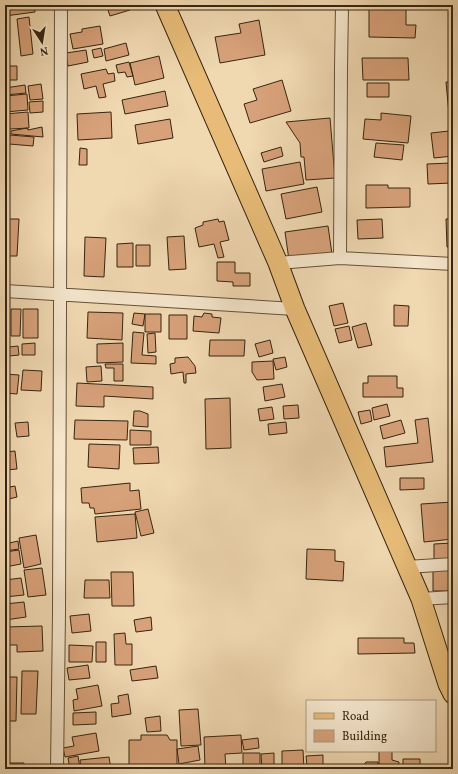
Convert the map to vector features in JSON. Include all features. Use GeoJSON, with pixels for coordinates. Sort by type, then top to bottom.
{"type":"FeatureCollection","features":[{"type":"Feature","properties":{"kind":"main road"},"geometry":{"type":"LineString","coordinates":[[165,5],[278,263],[295,309],[421,599],[451,688]]}},
{"type":"Feature","properties":{"kind":"street"},"geometry":{"type":"LineString","coordinates":[[57,769],[61,294],[61,5]]}},
{"type":"Feature","properties":{"kind":"street"},"geometry":{"type":"LineString","coordinates":[[340,258],[342,5]]}},
{"type":"Feature","properties":{"kind":"street"},"geometry":{"type":"LineString","coordinates":[[278,263],[340,258],[453,264]]}},
{"type":"Feature","properties":{"kind":"street"},"geometry":{"type":"LineString","coordinates":[[5,291],[295,309]]}},
{"type":"Feature","properties":{"kind":"street"},"geometry":{"type":"LineString","coordinates":[[407,567],[453,564]]}},
{"type":"Feature","properties":{"kind":"street"},"geometry":{"type":"LineString","coordinates":[[421,599],[453,597]]}},
{"type":"Feature","properties":{"kind":"building"},"geometry":{"type":"Polygon","coordinates":[[[35,5],[35,12],[5,16],[5,7],[35,5]]]}},
{"type":"Feature","properties":{"kind":"building"},"geometry":{"type":"Polygon","coordinates":[[[69,5],[83,5],[71,9],[69,5]]]}},
{"type":"Feature","properties":{"kind":"building"},"geometry":{"type":"Polygon","coordinates":[[[112,5],[129,5],[130,10],[110,16],[107,7],[112,5]]]}},
{"type":"Feature","properties":{"kind":"building"},"geometry":{"type":"Polygon","coordinates":[[[369,7],[406,7],[406,25],[416,25],[415,38],[369,37],[369,7]]]}},
{"type":"Feature","properties":{"kind":"building"},"geometry":{"type":"Polygon","coordinates":[[[29,17],[33,54],[21,56],[17,19],[29,17]]]}},
{"type":"Feature","properties":{"kind":"building"},"geometry":{"type":"Polygon","coordinates":[[[259,20],[265,55],[220,63],[215,37],[241,33],[239,24],[259,20]]]}},
{"type":"Feature","properties":{"kind":"building"},"geometry":{"type":"Polygon","coordinates":[[[100,26],[103,44],[73,49],[70,34],[82,32],[82,29],[100,26]]]}},
{"type":"Feature","properties":{"kind":"building"},"geometry":{"type":"Polygon","coordinates":[[[126,43],[129,55],[106,61],[104,49],[126,43]]]}},
{"type":"Feature","properties":{"kind":"building"},"geometry":{"type":"Polygon","coordinates":[[[101,48],[103,56],[94,58],[92,50],[101,48]]]}},
{"type":"Feature","properties":{"kind":"building"},"geometry":{"type":"Polygon","coordinates":[[[86,50],[88,62],[68,66],[66,53],[86,50]]]}},
{"type":"Feature","properties":{"kind":"building"},"geometry":{"type":"Polygon","coordinates":[[[449,53],[453,53],[453,80],[450,81],[449,53]]]}},
{"type":"Feature","properties":{"kind":"building"},"geometry":{"type":"Polygon","coordinates":[[[159,56],[164,78],[135,85],[130,63],[159,56]]]}},
{"type":"Feature","properties":{"kind":"building"},"geometry":{"type":"Polygon","coordinates":[[[362,58],[408,58],[409,80],[363,80],[362,58]]]}},
{"type":"Feature","properties":{"kind":"building"},"geometry":{"type":"Polygon","coordinates":[[[5,60],[7,66],[17,66],[17,80],[5,80],[5,60]]]}},
{"type":"Feature","properties":{"kind":"building"},"geometry":{"type":"Polygon","coordinates":[[[129,62],[133,76],[127,77],[125,72],[118,73],[116,65],[129,62]]]}},
{"type":"Feature","properties":{"kind":"building"},"geometry":{"type":"Polygon","coordinates":[[[106,69],[108,74],[114,73],[115,81],[103,84],[106,97],[99,98],[96,86],[84,89],[81,74],[106,69]]]}},
{"type":"Feature","properties":{"kind":"building"},"geometry":{"type":"Polygon","coordinates":[[[282,80],[291,111],[250,123],[244,104],[257,100],[253,89],[282,80]]]}},
{"type":"Feature","properties":{"kind":"building"},"geometry":{"type":"Polygon","coordinates":[[[446,82],[453,82],[453,114],[449,114],[446,82]]]}},
{"type":"Feature","properties":{"kind":"building"},"geometry":{"type":"Polygon","coordinates":[[[367,83],[389,83],[389,97],[367,97],[367,83]]]}},
{"type":"Feature","properties":{"kind":"building"},"geometry":{"type":"Polygon","coordinates":[[[41,84],[43,99],[30,100],[28,86],[41,84]]]}},
{"type":"Feature","properties":{"kind":"building"},"geometry":{"type":"Polygon","coordinates":[[[25,85],[26,93],[5,95],[5,88],[25,85]]]}},
{"type":"Feature","properties":{"kind":"building"},"geometry":{"type":"Polygon","coordinates":[[[165,91],[168,106],[125,114],[122,100],[165,91]]]}},
{"type":"Feature","properties":{"kind":"building"},"geometry":{"type":"Polygon","coordinates":[[[27,94],[28,110],[5,112],[5,96],[27,94]]]}},
{"type":"Feature","properties":{"kind":"building"},"geometry":{"type":"Polygon","coordinates":[[[43,101],[43,112],[30,113],[29,102],[43,101]]]}},
{"type":"Feature","properties":{"kind":"building"},"geometry":{"type":"Polygon","coordinates":[[[28,112],[29,128],[5,128],[5,114],[28,112]]]}},
{"type":"Feature","properties":{"kind":"building"},"geometry":{"type":"Polygon","coordinates":[[[111,112],[112,138],[78,140],[77,114],[111,112]]]}},
{"type":"Feature","properties":{"kind":"building"},"geometry":{"type":"Polygon","coordinates":[[[381,113],[411,116],[408,143],[363,139],[365,119],[381,120],[381,113]]]}},
{"type":"Feature","properties":{"kind":"building"},"geometry":{"type":"Polygon","coordinates":[[[330,118],[335,178],[306,180],[304,157],[301,157],[300,143],[286,122],[330,118]]]}},
{"type":"Feature","properties":{"kind":"building"},"geometry":{"type":"Polygon","coordinates":[[[170,119],[173,138],[138,144],[135,125],[170,119]]]}},
{"type":"Feature","properties":{"kind":"building"},"geometry":{"type":"Polygon","coordinates":[[[42,127],[43,137],[11,134],[11,131],[42,127]]]}},
{"type":"Feature","properties":{"kind":"building"},"geometry":{"type":"Polygon","coordinates":[[[449,131],[450,139],[453,139],[453,156],[434,158],[431,133],[449,131]]]}},
{"type":"Feature","properties":{"kind":"building"},"geometry":{"type":"Polygon","coordinates":[[[10,135],[34,137],[33,146],[9,144],[10,135]]]}},
{"type":"Feature","properties":{"kind":"building"},"geometry":{"type":"Polygon","coordinates":[[[376,143],[404,145],[402,160],[374,157],[376,143]]]}},
{"type":"Feature","properties":{"kind":"building"},"geometry":{"type":"Polygon","coordinates":[[[281,147],[283,156],[264,162],[261,153],[281,147]]]}},
{"type":"Feature","properties":{"kind":"building"},"geometry":{"type":"Polygon","coordinates":[[[80,148],[87,149],[87,165],[79,165],[80,148]]]}},
{"type":"Feature","properties":{"kind":"building"},"geometry":{"type":"Polygon","coordinates":[[[300,162],[304,184],[266,191],[262,169],[300,162]]]}},
{"type":"Feature","properties":{"kind":"building"},"geometry":{"type":"Polygon","coordinates":[[[451,163],[452,183],[428,184],[427,164],[451,163]]]}},
{"type":"Feature","properties":{"kind":"building"},"geometry":{"type":"Polygon","coordinates":[[[366,185],[388,185],[388,188],[410,188],[410,207],[366,208],[366,185]]]}},
{"type":"Feature","properties":{"kind":"building"},"geometry":{"type":"Polygon","coordinates":[[[317,187],[322,212],[286,219],[281,194],[317,187]]]}},
{"type":"Feature","properties":{"kind":"building"},"geometry":{"type":"Polygon","coordinates":[[[5,219],[19,219],[17,256],[5,256],[5,219]]]}},
{"type":"Feature","properties":{"kind":"building"},"geometry":{"type":"Polygon","coordinates":[[[218,219],[219,222],[224,221],[229,240],[220,242],[224,257],[218,258],[214,244],[199,247],[195,228],[203,225],[203,222],[218,219]]]}},
{"type":"Feature","properties":{"kind":"building"},"geometry":{"type":"Polygon","coordinates":[[[382,219],[383,238],[358,239],[357,220],[382,219]]]}},
{"type":"Feature","properties":{"kind":"building"},"geometry":{"type":"Polygon","coordinates":[[[446,219],[453,219],[453,247],[447,247],[446,219]]]}},
{"type":"Feature","properties":{"kind":"building"},"geometry":{"type":"Polygon","coordinates":[[[328,226],[332,254],[289,260],[285,232],[328,226]]]}},
{"type":"Feature","properties":{"kind":"building"},"geometry":{"type":"Polygon","coordinates":[[[184,236],[186,269],[169,270],[167,237],[184,236]]]}},
{"type":"Feature","properties":{"kind":"building"},"geometry":{"type":"Polygon","coordinates":[[[85,237],[106,238],[104,277],[84,276],[85,237]]]}},
{"type":"Feature","properties":{"kind":"building"},"geometry":{"type":"Polygon","coordinates":[[[133,243],[133,267],[117,267],[117,244],[133,243]]]}},
{"type":"Feature","properties":{"kind":"building"},"geometry":{"type":"Polygon","coordinates":[[[136,245],[150,245],[150,266],[136,266],[136,245]]]}},
{"type":"Feature","properties":{"kind":"building"},"geometry":{"type":"Polygon","coordinates":[[[217,262],[235,262],[235,273],[250,273],[250,286],[233,286],[233,282],[217,281],[217,262]]]}},
{"type":"Feature","properties":{"kind":"building"},"geometry":{"type":"Polygon","coordinates":[[[343,303],[348,323],[334,326],[329,306],[343,303]]]}},
{"type":"Feature","properties":{"kind":"building"},"geometry":{"type":"Polygon","coordinates":[[[394,305],[409,306],[408,326],[394,326],[394,305]]]}},
{"type":"Feature","properties":{"kind":"building"},"geometry":{"type":"Polygon","coordinates":[[[11,309],[21,309],[20,336],[11,336],[11,309]]]}},
{"type":"Feature","properties":{"kind":"building"},"geometry":{"type":"Polygon","coordinates":[[[23,309],[38,309],[38,338],[23,338],[23,309]]]}},
{"type":"Feature","properties":{"kind":"building"},"geometry":{"type":"Polygon","coordinates":[[[88,312],[123,313],[122,340],[87,338],[88,312]]]}},
{"type":"Feature","properties":{"kind":"building"},"geometry":{"type":"Polygon","coordinates":[[[134,313],[145,314],[143,326],[132,324],[134,313]]]}},
{"type":"Feature","properties":{"kind":"building"},"geometry":{"type":"Polygon","coordinates":[[[204,313],[212,314],[212,317],[221,318],[219,333],[193,331],[194,316],[202,317],[204,313]]]}},
{"type":"Feature","properties":{"kind":"building"},"geometry":{"type":"Polygon","coordinates":[[[145,314],[161,314],[161,332],[145,332],[145,314]]]}},
{"type":"Feature","properties":{"kind":"building"},"geometry":{"type":"Polygon","coordinates":[[[169,315],[187,315],[187,339],[169,339],[169,315]]]}},
{"type":"Feature","properties":{"kind":"building"},"geometry":{"type":"Polygon","coordinates":[[[366,323],[372,345],[358,348],[352,327],[366,323]]]}},
{"type":"Feature","properties":{"kind":"building"},"geometry":{"type":"Polygon","coordinates":[[[349,326],[352,340],[339,343],[335,329],[349,326]]]}},
{"type":"Feature","properties":{"kind":"building"},"geometry":{"type":"Polygon","coordinates":[[[133,332],[144,333],[142,355],[156,356],[156,364],[131,363],[133,332]]]}},
{"type":"Feature","properties":{"kind":"building"},"geometry":{"type":"Polygon","coordinates":[[[155,333],[156,352],[148,353],[147,334],[155,333]]]}},
{"type":"Feature","properties":{"kind":"building"},"geometry":{"type":"Polygon","coordinates":[[[210,340],[245,340],[244,356],[209,356],[210,340]]]}},
{"type":"Feature","properties":{"kind":"building"},"geometry":{"type":"Polygon","coordinates":[[[270,340],[273,353],[259,357],[255,344],[270,340]]]}},
{"type":"Feature","properties":{"kind":"building"},"geometry":{"type":"Polygon","coordinates":[[[35,343],[35,355],[22,355],[22,344],[35,343]]]}},
{"type":"Feature","properties":{"kind":"building"},"geometry":{"type":"Polygon","coordinates":[[[123,343],[123,362],[97,363],[97,344],[123,343]]]}},
{"type":"Feature","properties":{"kind":"building"},"geometry":{"type":"Polygon","coordinates":[[[18,346],[19,355],[9,356],[9,347],[18,346]]]}},
{"type":"Feature","properties":{"kind":"building"},"geometry":{"type":"Polygon","coordinates":[[[188,357],[195,366],[196,373],[186,374],[186,383],[184,383],[183,372],[171,374],[170,364],[175,363],[175,358],[188,357]]]}},
{"type":"Feature","properties":{"kind":"building"},"geometry":{"type":"Polygon","coordinates":[[[285,357],[287,367],[276,370],[273,359],[285,357]]]}},
{"type":"Feature","properties":{"kind":"building"},"geometry":{"type":"Polygon","coordinates":[[[273,361],[274,379],[257,380],[252,372],[252,362],[273,361]]]}},
{"type":"Feature","properties":{"kind":"building"},"geometry":{"type":"Polygon","coordinates":[[[105,364],[123,364],[123,381],[114,381],[114,368],[106,368],[105,364]]]}},
{"type":"Feature","properties":{"kind":"building"},"geometry":{"type":"Polygon","coordinates":[[[101,366],[102,381],[87,382],[86,367],[101,366]]]}},
{"type":"Feature","properties":{"kind":"building"},"geometry":{"type":"Polygon","coordinates":[[[23,370],[42,371],[41,391],[21,390],[23,370]]]}},
{"type":"Feature","properties":{"kind":"building"},"geometry":{"type":"Polygon","coordinates":[[[5,374],[19,375],[17,394],[5,393],[5,374]]]}},
{"type":"Feature","properties":{"kind":"building"},"geometry":{"type":"Polygon","coordinates":[[[368,376],[397,376],[397,388],[403,388],[403,397],[363,397],[363,383],[368,383],[368,376]]]}},
{"type":"Feature","properties":{"kind":"building"},"geometry":{"type":"Polygon","coordinates":[[[77,383],[153,387],[153,399],[104,396],[104,407],[76,406],[77,383]]]}},
{"type":"Feature","properties":{"kind":"building"},"geometry":{"type":"Polygon","coordinates":[[[282,384],[285,397],[265,401],[263,387],[282,384]]]}},
{"type":"Feature","properties":{"kind":"building"},"geometry":{"type":"Polygon","coordinates":[[[230,398],[231,448],[206,449],[205,399],[230,398]]]}},
{"type":"Feature","properties":{"kind":"building"},"geometry":{"type":"Polygon","coordinates":[[[387,404],[390,416],[374,420],[372,408],[387,404]]]}},
{"type":"Feature","properties":{"kind":"building"},"geometry":{"type":"Polygon","coordinates":[[[298,405],[299,418],[284,419],[283,406],[298,405]]]}},
{"type":"Feature","properties":{"kind":"building"},"geometry":{"type":"Polygon","coordinates":[[[272,407],[274,419],[260,421],[258,409],[272,407]]]}},
{"type":"Feature","properties":{"kind":"building"},"geometry":{"type":"Polygon","coordinates":[[[370,410],[372,421],[361,424],[358,412],[370,410]]]}},
{"type":"Feature","properties":{"kind":"building"},"geometry":{"type":"Polygon","coordinates":[[[134,411],[140,411],[148,414],[148,427],[133,426],[134,411]]]}},
{"type":"Feature","properties":{"kind":"building"},"geometry":{"type":"Polygon","coordinates":[[[7,414],[7,438],[5,438],[5,415],[7,414]]]}},
{"type":"Feature","properties":{"kind":"building"},"geometry":{"type":"Polygon","coordinates":[[[428,418],[433,462],[386,467],[384,447],[418,443],[415,420],[428,418]]]}},
{"type":"Feature","properties":{"kind":"building"},"geometry":{"type":"Polygon","coordinates":[[[75,420],[128,421],[127,440],[74,439],[75,420]]]}},
{"type":"Feature","properties":{"kind":"building"},"geometry":{"type":"Polygon","coordinates":[[[401,420],[405,433],[383,439],[380,426],[401,420]]]}},
{"type":"Feature","properties":{"kind":"building"},"geometry":{"type":"Polygon","coordinates":[[[28,422],[29,436],[17,437],[15,423],[28,422]]]}},
{"type":"Feature","properties":{"kind":"building"},"geometry":{"type":"Polygon","coordinates":[[[286,422],[287,433],[269,435],[268,424],[286,422]]]}},
{"type":"Feature","properties":{"kind":"building"},"geometry":{"type":"Polygon","coordinates":[[[130,430],[151,431],[151,445],[130,445],[130,430]]]}},
{"type":"Feature","properties":{"kind":"building"},"geometry":{"type":"Polygon","coordinates":[[[89,444],[120,445],[119,469],[88,467],[89,444]]]}},
{"type":"Feature","properties":{"kind":"building"},"geometry":{"type":"Polygon","coordinates":[[[158,447],[159,463],[134,464],[133,448],[158,447]]]}},
{"type":"Feature","properties":{"kind":"building"},"geometry":{"type":"Polygon","coordinates":[[[15,451],[17,469],[5,470],[5,452],[15,451]]]}},
{"type":"Feature","properties":{"kind":"building"},"geometry":{"type":"Polygon","coordinates":[[[400,478],[424,478],[424,489],[400,490],[400,478]]]}},
{"type":"Feature","properties":{"kind":"building"},"geometry":{"type":"Polygon","coordinates":[[[130,483],[130,491],[139,490],[141,509],[95,514],[94,508],[90,508],[89,503],[82,503],[81,488],[130,483]]]}},
{"type":"Feature","properties":{"kind":"building"},"geometry":{"type":"Polygon","coordinates":[[[15,486],[17,497],[5,500],[5,488],[15,486]]]}},
{"type":"Feature","properties":{"kind":"building"},"geometry":{"type":"Polygon","coordinates":[[[453,502],[453,539],[424,542],[421,504],[453,502]]]}},
{"type":"Feature","properties":{"kind":"building"},"geometry":{"type":"Polygon","coordinates":[[[148,509],[154,533],[141,536],[135,512],[148,509]]]}},
{"type":"Feature","properties":{"kind":"building"},"geometry":{"type":"Polygon","coordinates":[[[135,514],[137,538],[97,542],[95,517],[135,514]]]}},
{"type":"Feature","properties":{"kind":"building"},"geometry":{"type":"Polygon","coordinates":[[[36,535],[41,564],[24,568],[19,538],[36,535]]]}},
{"type":"Feature","properties":{"kind":"building"},"geometry":{"type":"Polygon","coordinates":[[[18,541],[19,549],[5,551],[5,544],[18,541]]]}},
{"type":"Feature","properties":{"kind":"building"},"geometry":{"type":"Polygon","coordinates":[[[453,543],[453,560],[434,561],[434,544],[453,543]]]}},
{"type":"Feature","properties":{"kind":"building"},"geometry":{"type":"Polygon","coordinates":[[[307,549],[335,550],[335,561],[344,562],[343,581],[306,579],[307,549]]]}},
{"type":"Feature","properties":{"kind":"building"},"geometry":{"type":"Polygon","coordinates":[[[19,550],[21,564],[5,567],[5,552],[19,550]]]}},
{"type":"Feature","properties":{"kind":"building"},"geometry":{"type":"Polygon","coordinates":[[[453,567],[453,591],[433,591],[433,568],[453,567]]]}},
{"type":"Feature","properties":{"kind":"building"},"geometry":{"type":"Polygon","coordinates":[[[42,568],[46,595],[28,597],[24,570],[42,568]]]}},
{"type":"Feature","properties":{"kind":"building"},"geometry":{"type":"Polygon","coordinates":[[[111,572],[133,572],[134,606],[112,606],[111,572]]]}},
{"type":"Feature","properties":{"kind":"building"},"geometry":{"type":"Polygon","coordinates":[[[21,578],[24,595],[5,597],[5,580],[21,578]]]}},
{"type":"Feature","properties":{"kind":"building"},"geometry":{"type":"Polygon","coordinates":[[[85,580],[109,580],[110,598],[84,598],[85,580]]]}},
{"type":"Feature","properties":{"kind":"building"},"geometry":{"type":"Polygon","coordinates":[[[24,602],[26,617],[5,620],[5,604],[24,602]]]}},
{"type":"Feature","properties":{"kind":"building"},"geometry":{"type":"Polygon","coordinates":[[[89,614],[91,631],[72,633],[70,616],[89,614]]]}},
{"type":"Feature","properties":{"kind":"building"},"geometry":{"type":"Polygon","coordinates":[[[151,617],[152,630],[136,632],[134,620],[151,617]]]}},
{"type":"Feature","properties":{"kind":"building"},"geometry":{"type":"Polygon","coordinates":[[[42,626],[43,651],[17,652],[17,645],[5,645],[5,627],[42,626]]]}},
{"type":"Feature","properties":{"kind":"building"},"geometry":{"type":"Polygon","coordinates":[[[125,633],[126,644],[132,644],[132,665],[115,665],[114,634],[125,633]]]}},
{"type":"Feature","properties":{"kind":"building"},"geometry":{"type":"Polygon","coordinates":[[[358,638],[404,638],[404,643],[414,643],[415,653],[358,654],[358,638]]]}},
{"type":"Feature","properties":{"kind":"building"},"geometry":{"type":"Polygon","coordinates":[[[96,642],[106,642],[106,662],[96,662],[96,642]]]}},
{"type":"Feature","properties":{"kind":"building"},"geometry":{"type":"Polygon","coordinates":[[[69,645],[93,646],[92,662],[69,662],[69,645]]]}},
{"type":"Feature","properties":{"kind":"building"},"geometry":{"type":"Polygon","coordinates":[[[88,665],[90,678],[69,680],[67,668],[88,665]]]}},
{"type":"Feature","properties":{"kind":"building"},"geometry":{"type":"Polygon","coordinates":[[[156,666],[158,678],[132,681],[130,670],[156,666]]]}},
{"type":"Feature","properties":{"kind":"building"},"geometry":{"type":"Polygon","coordinates":[[[22,671],[38,671],[36,714],[21,714],[22,671]]]}},
{"type":"Feature","properties":{"kind":"building"},"geometry":{"type":"Polygon","coordinates":[[[5,677],[17,677],[16,721],[5,721],[5,677]]]}},
{"type":"Feature","properties":{"kind":"building"},"geometry":{"type":"Polygon","coordinates":[[[98,685],[102,706],[74,711],[73,700],[78,699],[76,689],[98,685]]]}},
{"type":"Feature","properties":{"kind":"building"},"geometry":{"type":"Polygon","coordinates":[[[128,694],[131,714],[112,717],[111,704],[119,703],[118,696],[128,694]]]}},
{"type":"Feature","properties":{"kind":"building"},"geometry":{"type":"Polygon","coordinates":[[[198,709],[201,745],[181,746],[179,710],[198,709]]]}},
{"type":"Feature","properties":{"kind":"building"},"geometry":{"type":"Polygon","coordinates":[[[96,712],[96,724],[73,725],[73,713],[96,712]]]}},
{"type":"Feature","properties":{"kind":"building"},"geometry":{"type":"Polygon","coordinates":[[[160,716],[161,731],[147,732],[145,718],[160,716]]]}},
{"type":"Feature","properties":{"kind":"building"},"geometry":{"type":"Polygon","coordinates":[[[96,733],[99,751],[65,757],[63,748],[74,746],[72,737],[96,733]]]}},
{"type":"Feature","properties":{"kind":"building"},"geometry":{"type":"Polygon","coordinates":[[[141,735],[167,735],[170,740],[177,740],[177,769],[129,769],[129,740],[141,740],[141,735]]]}},
{"type":"Feature","properties":{"kind":"building"},"geometry":{"type":"Polygon","coordinates":[[[241,735],[242,753],[225,754],[226,769],[205,769],[204,737],[241,735]]]}},
{"type":"Feature","properties":{"kind":"building"},"geometry":{"type":"Polygon","coordinates":[[[258,738],[259,748],[244,750],[242,740],[258,738]]]}},
{"type":"Feature","properties":{"kind":"building"},"geometry":{"type":"Polygon","coordinates":[[[198,746],[200,760],[179,764],[177,749],[198,746]]]}},
{"type":"Feature","properties":{"kind":"building"},"geometry":{"type":"Polygon","coordinates":[[[303,750],[304,769],[282,769],[282,751],[303,750]]]}},
{"type":"Feature","properties":{"kind":"building"},"geometry":{"type":"Polygon","coordinates":[[[379,752],[392,752],[392,760],[399,762],[398,769],[379,769],[379,752]]]}},
{"type":"Feature","properties":{"kind":"building"},"geometry":{"type":"Polygon","coordinates":[[[243,753],[260,753],[260,769],[243,769],[243,753]]]}},
{"type":"Feature","properties":{"kind":"building"},"geometry":{"type":"Polygon","coordinates":[[[274,753],[274,769],[262,769],[261,754],[274,753]]]}},
{"type":"Feature","properties":{"kind":"building"},"geometry":{"type":"Polygon","coordinates":[[[323,755],[323,766],[307,766],[306,756],[323,755]]]}},
{"type":"Feature","properties":{"kind":"building"},"geometry":{"type":"Polygon","coordinates":[[[78,756],[80,769],[70,769],[68,758],[78,756]]]}},
{"type":"Feature","properties":{"kind":"building"},"geometry":{"type":"Polygon","coordinates":[[[109,757],[111,769],[81,769],[80,760],[109,757]]]}},
{"type":"Feature","properties":{"kind":"building"},"geometry":{"type":"Polygon","coordinates":[[[403,759],[420,759],[420,769],[403,769],[403,759]]]}},
{"type":"Feature","properties":{"kind":"building"},"geometry":{"type":"Polygon","coordinates":[[[366,762],[378,762],[378,769],[361,769],[366,762]]]}},
{"type":"Feature","properties":{"kind":"building"},"geometry":{"type":"Polygon","coordinates":[[[5,763],[24,763],[24,769],[5,769],[5,763]]]}}]}
